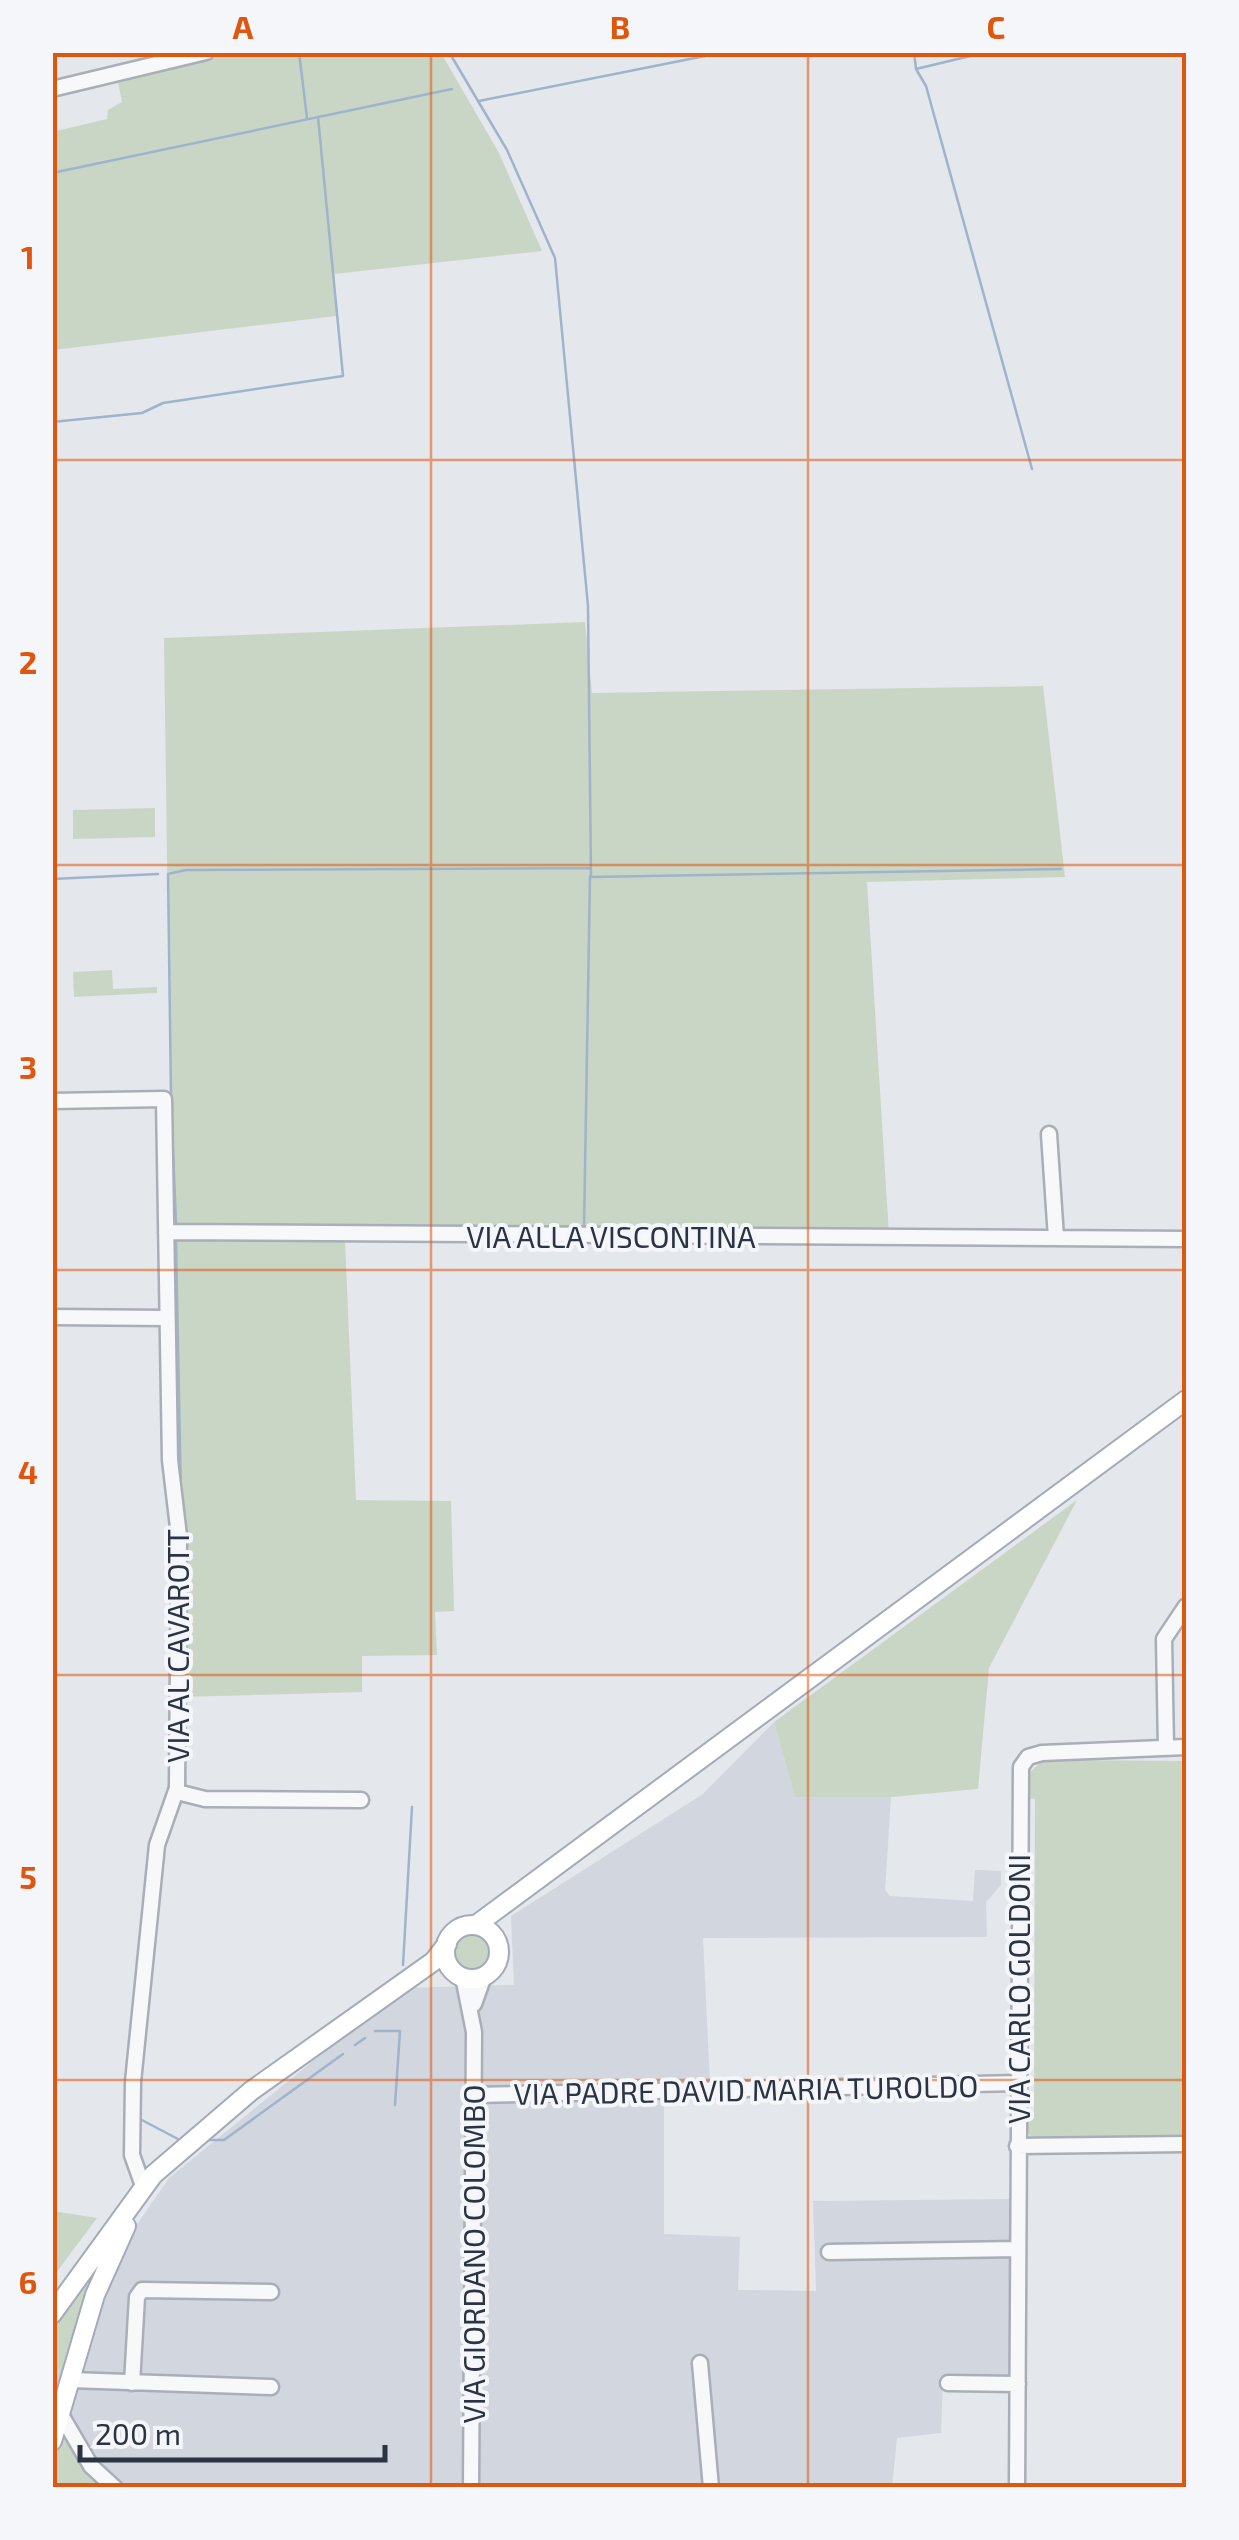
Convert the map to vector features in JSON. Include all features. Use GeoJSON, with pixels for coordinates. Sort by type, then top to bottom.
{"type":"FeatureCollection","features":[{"type":"Feature","properties":{"kind":"main road"},"geometry":{"type":"LineString","coordinates":[[52,2314],[143,2186],[251,2091],[434,1962],[458,1930],[499,1912],[524,1889],[1186,1400]]}},
{"type":"Feature","properties":{"kind":"main road"},"geometry":{"type":"LineString","coordinates":[[391,1989],[436,1975],[484,1976],[497,1962],[503,1922],[524,1889]]}},
{"type":"Feature","properties":{"kind":"main road"},"geometry":{"type":"LineString","coordinates":[[476,1925],[489,1931],[498,1945]]}},
{"type":"Feature","properties":{"kind":"main road"},"geometry":{"type":"LineString","coordinates":[[447,1944],[448,1962],[461,1976]]}},
{"type":"Feature","properties":{"kind":"main road"},"geometry":{"type":"LineString","coordinates":[[52,2441],[60,2412],[62,2380],[108,2259],[147,2192],[178,2152]]}},
{"type":"Feature","properties":{"kind":"street"},"geometry":{"type":"LineString","coordinates":[[52,89],[206,52]]}},
{"type":"Feature","properties":{"kind":"street","name":"VIA AL CAVAROTT"},"geometry":{"type":"LineString","coordinates":[[52,1101],[164,1099],[170,1460],[179,1536],[177,1792],[156,1845],[134,2082],[132,2156],[143,2186]]}},
{"type":"Feature","properties":{"kind":"street"},"geometry":{"type":"LineString","coordinates":[[1049,1134],[1056,1238]]}},
{"type":"Feature","properties":{"kind":"street","name":"VIA ALLA VISCONTINA"},"geometry":{"type":"LineString","coordinates":[[166,1232],[1186,1239]]}},
{"type":"Feature","properties":{"kind":"street"},"geometry":{"type":"LineString","coordinates":[[52,1318],[166,1318]]}},
{"type":"Feature","properties":{"kind":"street"},"geometry":{"type":"LineString","coordinates":[[1166,1748],[1164,1639],[1186,1606]]}},
{"type":"Feature","properties":{"kind":"street","name":"VIA CARLO GOLDONI"},"geometry":{"type":"LineString","coordinates":[[1017,2488],[1021,1767],[1028,1757],[1042,1753],[1186,1748]]}},
{"type":"Feature","properties":{"kind":"street"},"geometry":{"type":"LineString","coordinates":[[177,1792],[206,1799],[361,1800]]}},
{"type":"Feature","properties":{"kind":"street","name":"VIA GIORDANO COLOMBO"},"geometry":{"type":"LineString","coordinates":[[461,1976],[473,2020],[470,2488]]}},
{"type":"Feature","properties":{"kind":"street","name":"VIA GIORDANO COLOMBO"},"geometry":{"type":"LineString","coordinates":[[473,2020],[484,1976]]}},
{"type":"Feature","properties":{"kind":"street","name":"VIA PADRE DAVID MARIA TUROLDO"},"geometry":{"type":"LineString","coordinates":[[474,2095],[1018,2083]]}},
{"type":"Feature","properties":{"kind":"street"},"geometry":{"type":"LineString","coordinates":[[1018,2146],[1186,2144]]}},
{"type":"Feature","properties":{"kind":"street"},"geometry":{"type":"LineString","coordinates":[[829,2252],[1017,2249]]}},
{"type":"Feature","properties":{"kind":"street"},"geometry":{"type":"LineString","coordinates":[[132,2383],[137,2298],[142,2290],[271,2292]]}},
{"type":"Feature","properties":{"kind":"street"},"geometry":{"type":"LineString","coordinates":[[700,2364],[711,2488]]}},
{"type":"Feature","properties":{"kind":"street"},"geometry":{"type":"LineString","coordinates":[[62,2380],[271,2387]]}},
{"type":"Feature","properties":{"kind":"street"},"geometry":{"type":"LineString","coordinates":[[948,2383],[1018,2384]]}},
{"type":"Feature","properties":{"kind":"street"},"geometry":{"type":"LineString","coordinates":[[60,2412],[92,2466],[115,2488]]}},
{"type":"Feature","properties":{"kind":"shaded area"},"geometry":{"type":"Polygon","coordinates":[[[774,1722],[795,1797],[891,1797],[885,1890],[890,1896],[973,1901],[975,1870],[1001,1871],[1001,1885],[986,1902],[987,1937],[703,1938],[710,2084],[467,2088],[470,2162],[483,2163],[482,2100],[664,2098],[664,2234],[740,2237],[738,2290],[816,2291],[813,2201],[1011,2199],[1012,2379],[943,2379],[941,2433],[897,2438],[892,2487],[53,2488],[53,2324],[104,2284],[125,2242],[169,2178],[403,1988],[514,1985],[511,1916],[703,1794],[774,1722]]]}},
{"type":"Feature","properties":{"kind":"green space"},"geometry":{"type":"Polygon","coordinates":[[[228,53],[441,53],[499,153],[542,251],[334,274],[336,316],[53,350],[52,132],[107,119],[108,110],[122,102],[118,83],[228,53]]]}},
{"type":"Feature","properties":{"kind":"green space"},"geometry":{"type":"Polygon","coordinates":[[[585,622],[592,693],[1043,686],[1065,877],[867,882],[889,1235],[172,1227],[164,638],[585,622]]]}},
{"type":"Feature","properties":{"kind":"green space"},"geometry":{"type":"Polygon","coordinates":[[[155,808],[155,837],[73,839],[73,810],[155,808]]]}},
{"type":"Feature","properties":{"kind":"green space"},"geometry":{"type":"Polygon","coordinates":[[[112,970],[113,989],[157,987],[157,993],[74,997],[73,972],[112,970]]]}},
{"type":"Feature","properties":{"kind":"green space"},"geometry":{"type":"Polygon","coordinates":[[[171,1237],[345,1240],[356,1500],[451,1501],[454,1611],[435,1612],[437,1655],[362,1656],[362,1692],[178,1697],[171,1237]]]}},
{"type":"Feature","properties":{"kind":"green space"},"geometry":{"type":"Polygon","coordinates":[[[1077,1500],[989,1668],[978,1789],[891,1797],[795,1797],[774,1722],[1077,1500]]]}},
{"type":"Feature","properties":{"kind":"green space"},"geometry":{"type":"Polygon","coordinates":[[[1042,1761],[1186,1761],[1186,2139],[1034,2141],[1025,2128],[1026,2112],[1034,2112],[1035,1799],[1026,1798],[1027,1775],[1042,1761]]]}},
{"type":"Feature","properties":{"kind":"green space"},"geometry":{"type":"Polygon","coordinates":[[[472,1933],[485,1939],[491,1952],[485,1965],[472,1971],[459,1965],[453,1952],[459,1939],[472,1933]]]}},
{"type":"Feature","properties":{"kind":"green space"},"geometry":{"type":"Polygon","coordinates":[[[52,2211],[97,2218],[53,2277],[52,2211]]]}},
{"type":"Feature","properties":{"kind":"green space"},"geometry":{"type":"Polygon","coordinates":[[[86,2282],[89,2288],[64,2370],[53,2367],[53,2320],[86,2282]]]}},
{"type":"Feature","properties":{"kind":"green space"},"geometry":{"type":"Polygon","coordinates":[[[63,2423],[77,2458],[104,2487],[53,2487],[52,2451],[63,2423]]]}},
{"type":"Feature","properties":{"kind":"waterway"},"geometry":{"type":"LineString","coordinates":[[299,52],[307,118]]}},
{"type":"Feature","properties":{"kind":"waterway"},"geometry":{"type":"LineString","coordinates":[[449,52],[507,150],[555,258],[588,606],[591,877],[1061,869]]}},
{"type":"Feature","properties":{"kind":"waterway"},"geometry":{"type":"LineString","coordinates":[[479,101],[725,52]]}},
{"type":"Feature","properties":{"kind":"waterway"},"geometry":{"type":"LineString","coordinates":[[914,52],[916,69],[987,52]]}},
{"type":"Feature","properties":{"kind":"waterway"},"geometry":{"type":"LineString","coordinates":[[916,69],[926,86],[1032,469]]}},
{"type":"Feature","properties":{"kind":"waterway"},"geometry":{"type":"LineString","coordinates":[[52,173],[452,89]]}},
{"type":"Feature","properties":{"kind":"waterway"},"geometry":{"type":"LineString","coordinates":[[52,422],[142,413],[163,403],[343,376],[318,117]]}},
{"type":"Feature","properties":{"kind":"waterway"},"geometry":{"type":"LineString","coordinates":[[171,1096],[168,874],[186,870],[590,868]]}},
{"type":"Feature","properties":{"kind":"waterway"},"geometry":{"type":"LineString","coordinates":[[52,879],[158,874]]}},
{"type":"Feature","properties":{"kind":"waterway"},"geometry":{"type":"LineString","coordinates":[[584,1228],[590,876]]}},
{"type":"Feature","properties":{"kind":"waterway"},"geometry":{"type":"LineString","coordinates":[[171,1103],[176,1223]]}},
{"type":"Feature","properties":{"kind":"waterway"},"geometry":{"type":"LineString","coordinates":[[176,1241],[181,1499]]}},
{"type":"Feature","properties":{"kind":"waterway"},"geometry":{"type":"LineString","coordinates":[[184,1741],[185,1783]]}},
{"type":"Feature","properties":{"kind":"waterway"},"geometry":{"type":"LineString","coordinates":[[173,1819],[181,1802]]}},
{"type":"Feature","properties":{"kind":"waterway"},"geometry":{"type":"LineString","coordinates":[[403,1965],[412,1807]]}},
{"type":"Feature","properties":{"kind":"waterway"},"geometry":{"type":"LineString","coordinates":[[140,2090],[147,2009]]}},
{"type":"Feature","properties":{"kind":"waterway"},"geometry":{"type":"LineString","coordinates":[[375,2031],[400,2031],[395,2105]]}},
{"type":"Feature","properties":{"kind":"waterway"},"geometry":{"type":"LineString","coordinates":[[355,2045],[365,2038]]}},
{"type":"Feature","properties":{"kind":"waterway"},"geometry":{"type":"LineString","coordinates":[[209,2140],[224,2140],[343,2054]]}},
{"type":"Feature","properties":{"kind":"waterway"},"geometry":{"type":"LineString","coordinates":[[138,2118],[178,2139]]}}]}
